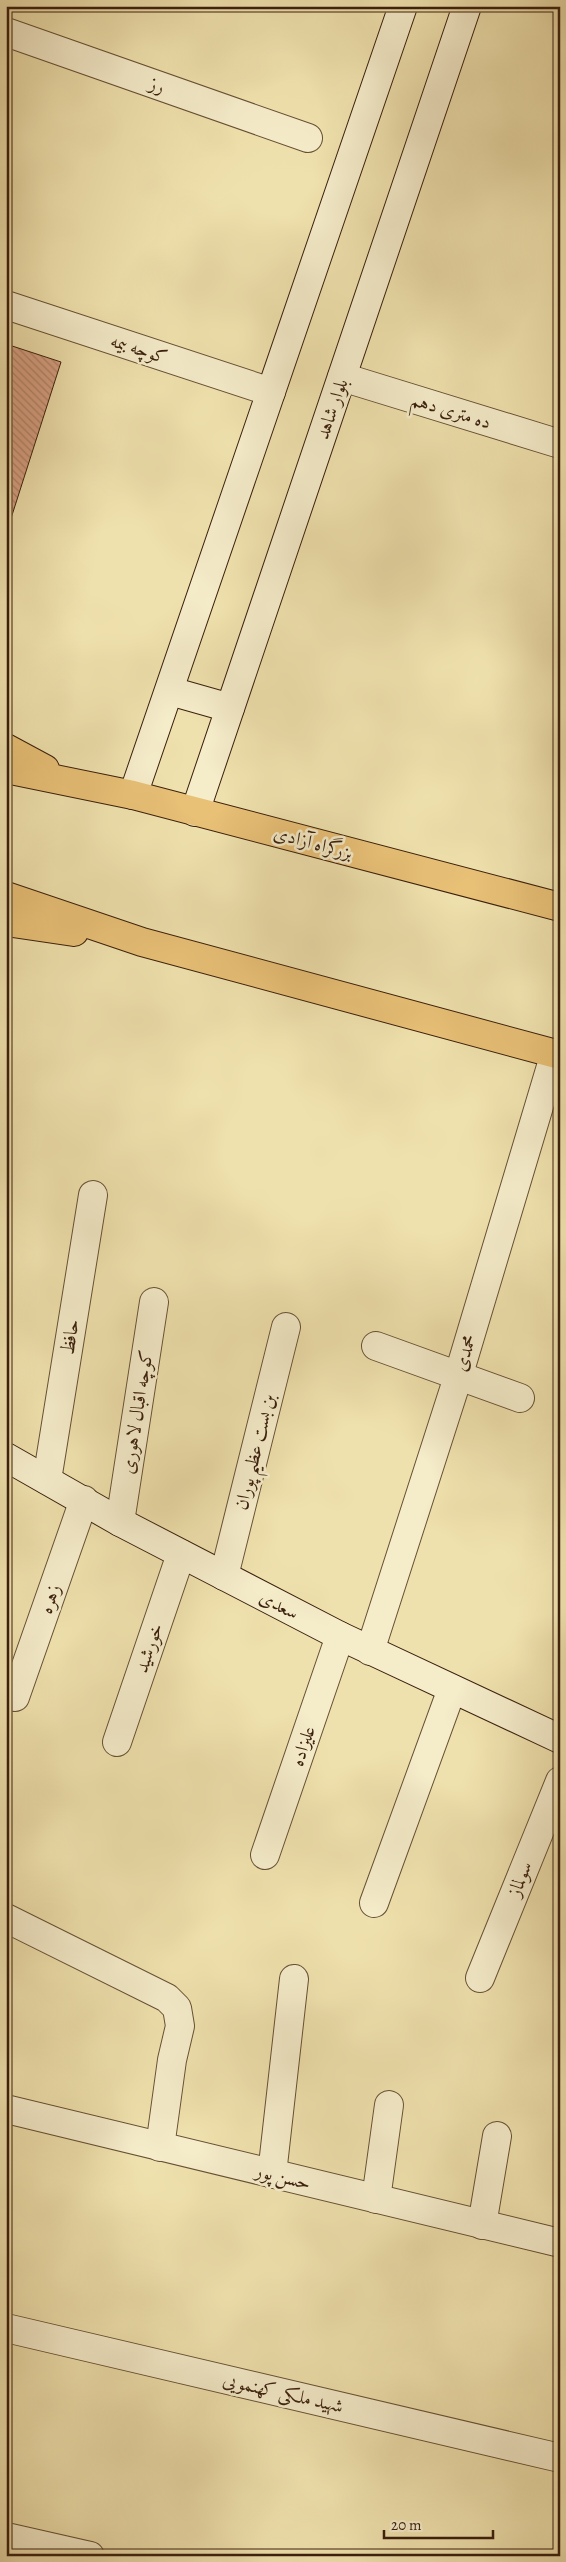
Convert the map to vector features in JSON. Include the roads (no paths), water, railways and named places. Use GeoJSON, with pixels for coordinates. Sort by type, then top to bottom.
{"type":"FeatureCollection","features":[{"type":"Feature","properties":{"kind":"highway","name":"بزرگراه آزادی"},"geometry":{"type":"LineString","coordinates":[[6,748],[66,780]]}},
{"type":"Feature","properties":{"kind":"highway","name":"بزرگراه آزادی"},"geometry":{"type":"LineString","coordinates":[[6,769],[134,795],[560,907]]}},
{"type":"Feature","properties":{"kind":"highway"},"geometry":{"type":"LineString","coordinates":[[6,896],[142,942],[557,1054]]}},
{"type":"Feature","properties":{"kind":"highway"},"geometry":{"type":"LineString","coordinates":[[6,922],[142,942]]}},
{"type":"Feature","properties":{"kind":"street"},"geometry":{"type":"LineString","coordinates":[[134,795],[403,6]]}},
{"type":"Feature","properties":{"kind":"street","name":"بلوار شاهد"},"geometry":{"type":"LineString","coordinates":[[195,812],[467,6]]}},
{"type":"Feature","properties":{"kind":"street","name":"رز"},"geometry":{"type":"LineString","coordinates":[[6,32],[308,138]]}},
{"type":"Feature","properties":{"kind":"street","name":"کوچه بیمه"},"geometry":{"type":"LineString","coordinates":[[6,305],[271,392]]}},
{"type":"Feature","properties":{"kind":"street","name":"ده متری دهم"},"geometry":{"type":"LineString","coordinates":[[342,377],[560,444]]}},
{"type":"Feature","properties":{"kind":"street"},"geometry":{"type":"LineString","coordinates":[[170,691],[230,708]]}},
{"type":"Feature","properties":{"kind":"street","name":"محمدی"},"geometry":{"type":"LineString","coordinates":[[370,1651],[458,1377],[557,1054]]}},
{"type":"Feature","properties":{"kind":"street","name":"حافظ"},"geometry":{"type":"LineString","coordinates":[[47,1480],[93,1194]]}},
{"type":"Feature","properties":{"kind":"street","name":"کوچه اقبال لاهوری"},"geometry":{"type":"LineString","coordinates":[[120,1522],[154,1302]]}},
{"type":"Feature","properties":{"kind":"street","name":"بن بست عظیم پوران"},"geometry":{"type":"LineString","coordinates":[[224,1576],[286,1327]]}},
{"type":"Feature","properties":{"kind":"street"},"geometry":{"type":"LineString","coordinates":[[376,1346],[520,1398]]}},
{"type":"Feature","properties":{"kind":"street","name":"سعدی"},"geometry":{"type":"LineString","coordinates":[[6,1457],[120,1522],[340,1636],[560,1740]]}},
{"type":"Feature","properties":{"kind":"street","name":"زهره"},"geometry":{"type":"LineString","coordinates":[[15,1698],[84,1500]]}},
{"type":"Feature","properties":{"kind":"street","name":"خورشید"},"geometry":{"type":"LineString","coordinates":[[117,1742],[181,1554]]}},
{"type":"Feature","properties":{"kind":"street","name":"علیزاده"},"geometry":{"type":"LineString","coordinates":[[265,1855],[340,1636]]}},
{"type":"Feature","properties":{"kind":"street"},"geometry":{"type":"LineString","coordinates":[[374,1903],[452,1689]]}},
{"type":"Feature","properties":{"kind":"street","name":"سولماز"},"geometry":{"type":"LineString","coordinates":[[480,1978],[560,1781]]}},
{"type":"Feature","properties":{"kind":"street"},"geometry":{"type":"LineString","coordinates":[[6,1918],[167,1998],[177,2008],[180,2026],[172,2060],[160,2148]]}},
{"type":"Feature","properties":{"kind":"street"},"geometry":{"type":"LineString","coordinates":[[272,2174],[294,1979]]}},
{"type":"Feature","properties":{"kind":"street"},"geometry":{"type":"LineString","coordinates":[[376,2200],[389,2105]]}},
{"type":"Feature","properties":{"kind":"street","name":"حسن پور"},"geometry":{"type":"LineString","coordinates":[[6,2109],[560,2244]]}},
{"type":"Feature","properties":{"kind":"street"},"geometry":{"type":"LineString","coordinates":[[482,2225],[497,2136]]}},
{"type":"Feature","properties":{"kind":"street","name":"شهید ملکی کهنمویی"},"geometry":{"type":"LineString","coordinates":[[6,2328],[560,2458]]}},
{"type":"Feature","properties":{"kind":"street"},"geometry":{"type":"LineString","coordinates":[[6,2537],[90,2556]]}}]}
